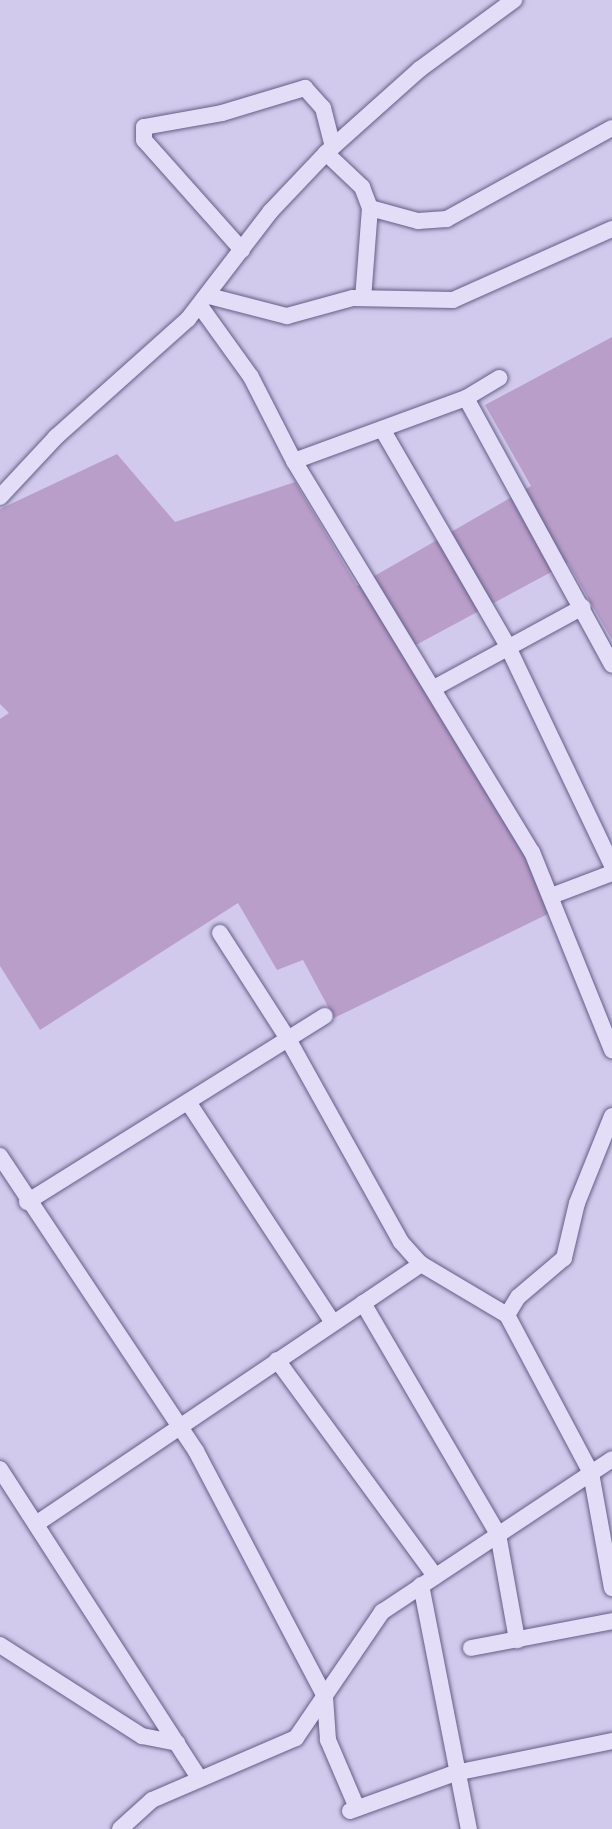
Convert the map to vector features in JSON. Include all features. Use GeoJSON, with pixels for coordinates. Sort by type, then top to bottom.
{"type":"FeatureCollection","features":[{"type":"Feature","properties":{"kind":"street"},"geometry":{"type":"LineString","coordinates":[[0,497],[56,437],[205,301],[242,250],[329,150],[420,69],[513,0]]}},
{"type":"Feature","properties":{"kind":"street"},"geometry":{"type":"LineString","coordinates":[[242,250],[144,140],[144,127],[222,113],[305,88],[323,108],[329,150],[362,187],[370,208],[363,298]]}},
{"type":"Feature","properties":{"kind":"street"},"geometry":{"type":"LineString","coordinates":[[370,208],[418,221],[447,219],[612,128]]}},
{"type":"Feature","properties":{"kind":"street"},"geometry":{"type":"LineString","coordinates":[[205,301],[286,316],[363,298],[468,296],[612,229]]}},
{"type":"Feature","properties":{"kind":"street"},"geometry":{"type":"LineString","coordinates":[[205,301],[250,377],[294,461],[436,687],[554,895],[612,1050]]}},
{"type":"Feature","properties":{"kind":"street"},"geometry":{"type":"LineString","coordinates":[[294,461],[466,398],[499,378]]}},
{"type":"Feature","properties":{"kind":"street"},"geometry":{"type":"LineString","coordinates":[[466,398],[583,607],[612,665]]}},
{"type":"Feature","properties":{"kind":"street"},"geometry":{"type":"LineString","coordinates":[[382,429],[507,645],[612,865]]}},
{"type":"Feature","properties":{"kind":"street"},"geometry":{"type":"LineString","coordinates":[[436,687],[507,645],[583,607]]}},
{"type":"Feature","properties":{"kind":"street"},"geometry":{"type":"LineString","coordinates":[[554,895],[612,873]]}},
{"type":"Feature","properties":{"kind":"street"},"geometry":{"type":"LineString","coordinates":[[220,933],[288,1039],[401,1242],[421,1264],[507,1315],[591,1473],[612,1588]]}},
{"type":"Feature","properties":{"kind":"street"},"geometry":{"type":"LineString","coordinates":[[27,1202],[325,1016]]}},
{"type":"Feature","properties":{"kind":"street"},"geometry":{"type":"LineString","coordinates":[[188,1102],[333,1323]]}},
{"type":"Feature","properties":{"kind":"street"},"geometry":{"type":"LineString","coordinates":[[507,1315],[518,1297],[564,1258],[577,1203],[612,1116]]}},
{"type":"Feature","properties":{"kind":"street"},"geometry":{"type":"LineString","coordinates":[[0,1156],[27,1202],[181,1424],[326,1697],[328,1740],[353,1809],[455,1773],[612,1741]]}},
{"type":"Feature","properties":{"kind":"street"},"geometry":{"type":"LineString","coordinates":[[36,1524],[421,1264]]}},
{"type":"Feature","properties":{"kind":"street"},"geometry":{"type":"LineString","coordinates":[[363,1303],[498,1534],[517,1640]]}},
{"type":"Feature","properties":{"kind":"street"},"geometry":{"type":"LineString","coordinates":[[277,1360],[428,1580],[455,1773],[469,1829]]}},
{"type":"Feature","properties":{"kind":"street"},"geometry":{"type":"LineString","coordinates":[[120,1829],[152,1800],[296,1738],[382,1612],[612,1459]]}},
{"type":"Feature","properties":{"kind":"street"},"geometry":{"type":"LineString","coordinates":[[0,1469],[199,1778]]}},
{"type":"Feature","properties":{"kind":"street"},"geometry":{"type":"LineString","coordinates":[[471,1648],[612,1621]]}},
{"type":"Feature","properties":{"kind":"street"},"geometry":{"type":"LineString","coordinates":[[0,1645],[142,1736],[177,1743]]}},
{"type":"Feature","properties":{"kind":"shaded area"},"geometry":{"type":"Polygon","coordinates":[[[612,337],[612,640],[568,563],[403,652],[520,845],[552,912],[334,1018],[303,960],[277,970],[238,903],[40,1030],[0,966],[0,719],[9,713],[0,704],[0,509],[117,454],[175,522],[295,482],[357,586],[531,486],[485,405],[612,337]]]}}]}
